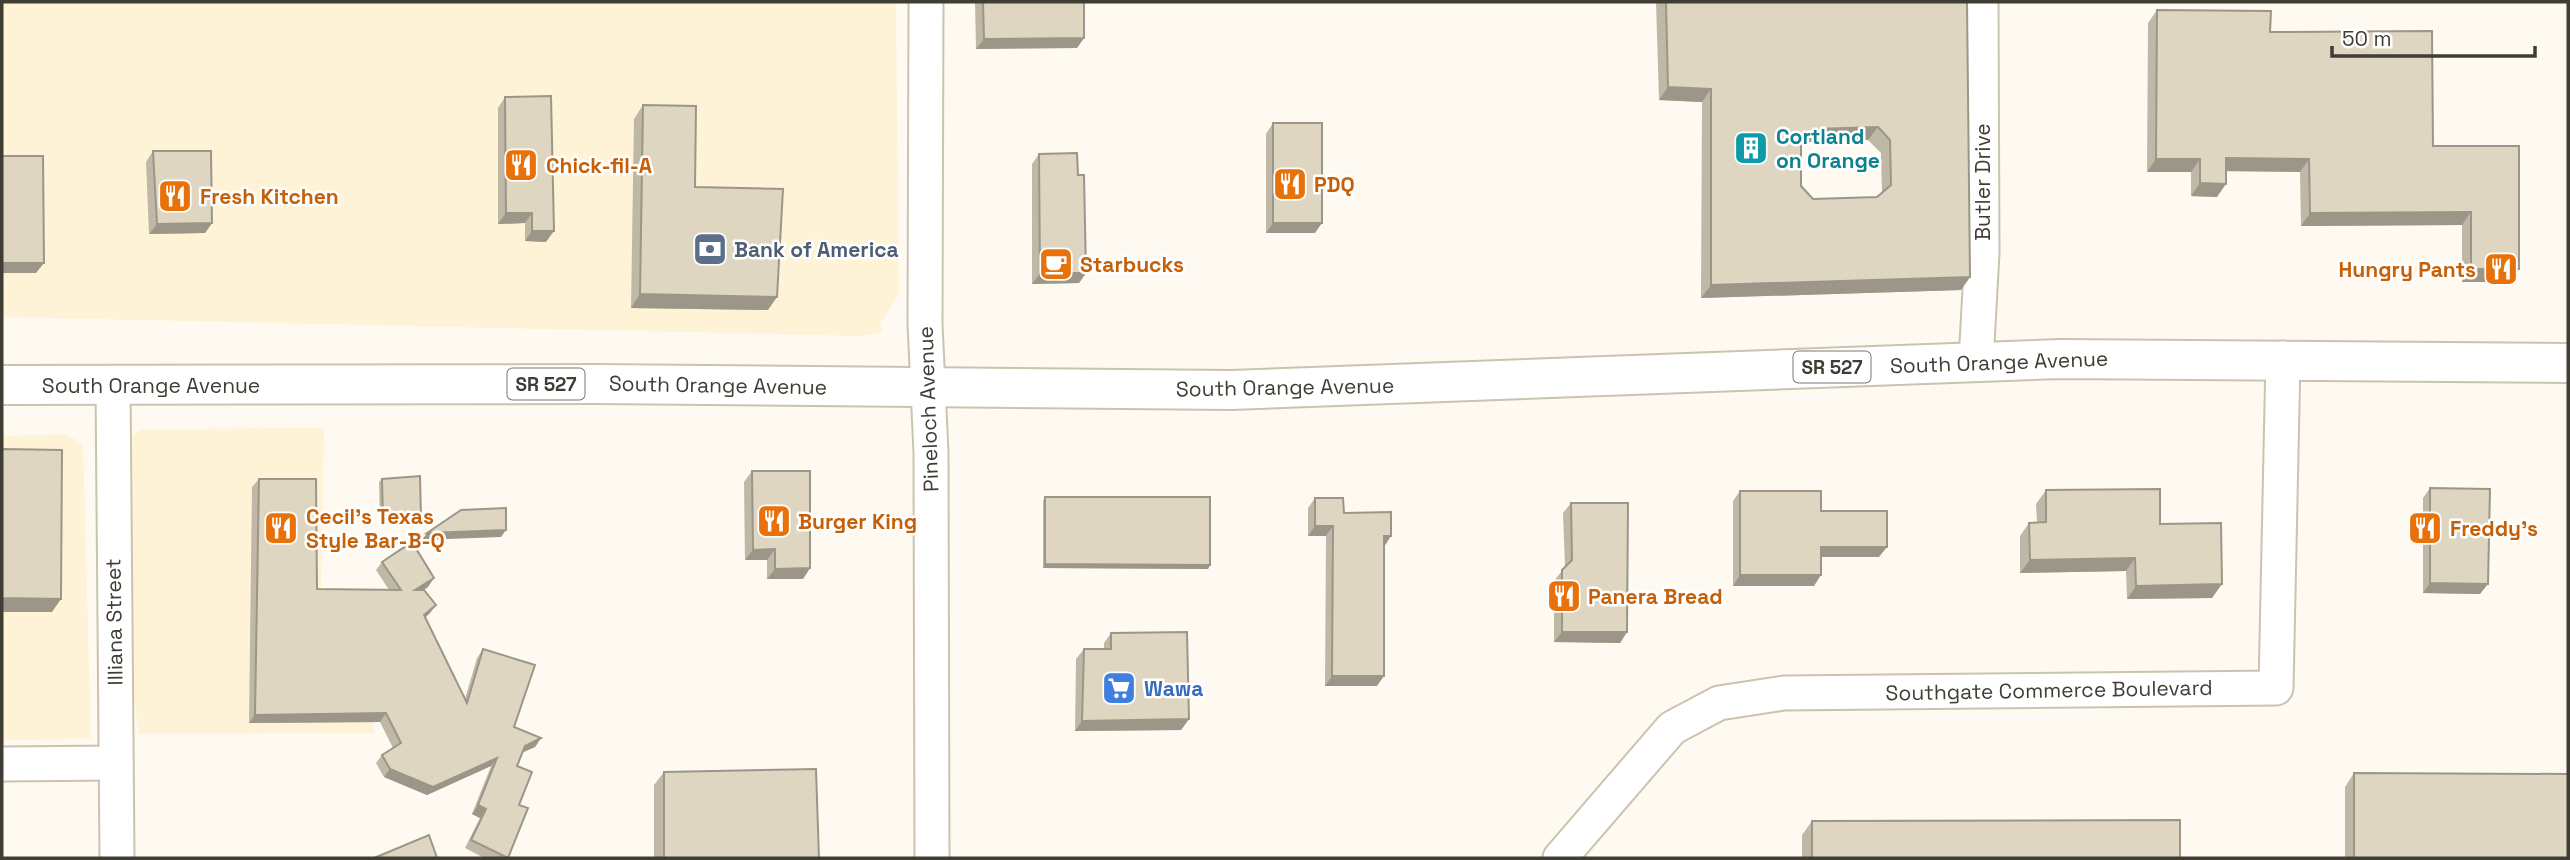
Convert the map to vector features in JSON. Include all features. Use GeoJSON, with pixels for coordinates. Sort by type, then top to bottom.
{"type":"FeatureCollection","features":[{"type":"Feature","properties":{"kind":"main road","name":"South Orange Avenue"},"geometry":{"type":"LineString","coordinates":[[2,385],[596,384],[927,388],[1307,388],[1976,362],[2283,358],[2568,363]]}},
{"type":"Feature","properties":{"kind":"street","name":"Pineloch Avenue"},"geometry":{"type":"LineString","coordinates":[[926,2],[932,858]]}},
{"type":"Feature","properties":{"kind":"street","name":"Butler Drive"},"geometry":{"type":"LineString","coordinates":[[1976,362],[1982,253],[1981,2]]}},
{"type":"Feature","properties":{"kind":"street","name":"Southgate Commerce Boulevard"},"geometry":{"type":"LineString","coordinates":[[1560,858],[1672,727],[1719,703],[1783,694],[2276,688],[2283,358]]}},
{"type":"Feature","properties":{"kind":"street","name":"Illiana Street"},"geometry":{"type":"LineString","coordinates":[[113,385],[117,858]]}},
{"type":"Feature","properties":{"kind":"street"},"geometry":{"type":"LineString","coordinates":[[2,764],[116,763]]}},
{"type":"Feature","properties":{"kind":"shaded area"},"geometry":{"type":"Polygon","coordinates":[[[2,2],[896,2],[899,293],[880,325],[883,332],[860,336],[2,317],[2,2]]]}},
{"type":"Feature","properties":{"kind":"shaded area"},"geometry":{"type":"Polygon","coordinates":[[[324,428],[321,590],[375,591],[374,733],[139,734],[129,665],[130,435],[144,429],[324,428]]]}},
{"type":"Feature","properties":{"kind":"shaded area"},"geometry":{"type":"Polygon","coordinates":[[[67,434],[83,445],[91,739],[2,740],[2,436],[67,434]]]}},
{"type":"Feature","properties":{"kind":"building"},"geometry":{"type":"Polygon","coordinates":[[[983,2],[1084,2],[1084,38],[984,39],[983,2]]]}},
{"type":"Feature","properties":{"kind":"building","name":"Cortland on Orange"},"geometry":{"type":"Polygon","coordinates":[[[1666,2],[1967,2],[1970,277],[1711,285],[1711,89],[1668,87],[1666,2]],[[1878,127],[1815,129],[1801,141],[1801,186],[1813,199],[1877,197],[1891,185],[1890,140],[1878,127]]]}},
{"type":"Feature","properties":{"kind":"building"},"geometry":{"type":"Polygon","coordinates":[[[2157,10],[2271,11],[2270,32],[2432,31],[2433,146],[2519,146],[2519,269],[2471,269],[2471,212],[2310,213],[2309,159],[2226,158],[2226,184],[2200,183],[2200,159],[2156,159],[2157,10]]]}},
{"type":"Feature","properties":{"kind":"building","name":"Chick-fil-A"},"geometry":{"type":"Polygon","coordinates":[[[551,96],[554,231],[532,231],[532,213],[506,213],[505,97],[551,96]]]}},
{"type":"Feature","properties":{"kind":"building"},"geometry":{"type":"Polygon","coordinates":[[[643,105],[696,106],[695,187],[783,189],[777,297],[640,294],[643,105]]]}},
{"type":"Feature","properties":{"kind":"building"},"geometry":{"type":"Polygon","coordinates":[[[1273,123],[1322,123],[1322,223],[1273,223],[1273,123]]]}},
{"type":"Feature","properties":{"kind":"building"},"geometry":{"type":"Polygon","coordinates":[[[153,151],[211,151],[212,223],[157,224],[153,151]]]}},
{"type":"Feature","properties":{"kind":"building"},"geometry":{"type":"Polygon","coordinates":[[[1077,153],[1078,175],[1084,175],[1086,273],[1040,273],[1039,154],[1077,153]]]}},
{"type":"Feature","properties":{"kind":"building"},"geometry":{"type":"Polygon","coordinates":[[[2,156],[43,156],[44,263],[2,263],[2,156]]]}},
{"type":"Feature","properties":{"kind":"building"},"geometry":{"type":"Polygon","coordinates":[[[2,449],[62,450],[61,599],[2,598],[2,449]]]}},
{"type":"Feature","properties":{"kind":"building","name":"Burger King"},"geometry":{"type":"Polygon","coordinates":[[[752,471],[810,471],[810,568],[775,569],[775,549],[753,550],[752,471]]]}},
{"type":"Feature","properties":{"kind":"building"},"geometry":{"type":"Polygon","coordinates":[[[420,476],[421,518],[383,520],[382,479],[420,476]]]}},
{"type":"Feature","properties":{"kind":"building"},"geometry":{"type":"Polygon","coordinates":[[[259,479],[316,479],[317,589],[401,590],[382,562],[412,542],[434,578],[415,590],[424,590],[436,605],[424,615],[467,703],[483,649],[535,665],[514,727],[541,738],[525,746],[517,766],[532,772],[519,805],[528,808],[508,858],[471,840],[486,809],[478,805],[497,758],[433,787],[390,769],[382,755],[401,743],[386,713],[255,715],[259,479]]]}},
{"type":"Feature","properties":{"kind":"building"},"geometry":{"type":"Polygon","coordinates":[[[2430,488],[2490,489],[2488,584],[2430,583],[2430,488]]]}},
{"type":"Feature","properties":{"kind":"building"},"geometry":{"type":"Polygon","coordinates":[[[2160,489],[2160,524],[2221,523],[2222,584],[2136,586],[2135,558],[2030,560],[2029,523],[2046,522],[2046,490],[2160,489]]]}},
{"type":"Feature","properties":{"kind":"building"},"geometry":{"type":"Polygon","coordinates":[[[1740,491],[1821,491],[1821,511],[1887,511],[1887,547],[1821,547],[1821,575],[1740,575],[1740,491]]]}},
{"type":"Feature","properties":{"kind":"building"},"geometry":{"type":"Polygon","coordinates":[[[1045,497],[1210,497],[1210,565],[1045,564],[1045,497]]]}},
{"type":"Feature","properties":{"kind":"building"},"geometry":{"type":"Polygon","coordinates":[[[1315,498],[1343,498],[1344,513],[1391,512],[1391,536],[1384,536],[1384,676],[1332,676],[1333,526],[1315,526],[1315,498]]]}},
{"type":"Feature","properties":{"kind":"building"},"geometry":{"type":"Polygon","coordinates":[[[1571,503],[1628,503],[1627,632],[1562,632],[1562,570],[1572,560],[1571,503]]]}},
{"type":"Feature","properties":{"kind":"building"},"geometry":{"type":"Polygon","coordinates":[[[506,508],[506,530],[427,533],[461,510],[506,508]]]}},
{"type":"Feature","properties":{"kind":"building"},"geometry":{"type":"Polygon","coordinates":[[[1187,632],[1189,719],[1082,721],[1084,649],[1111,649],[1111,633],[1187,632]]]}},
{"type":"Feature","properties":{"kind":"building"},"geometry":{"type":"Polygon","coordinates":[[[816,769],[819,858],[664,858],[664,772],[816,769]]]}},
{"type":"Feature","properties":{"kind":"building"},"geometry":{"type":"Polygon","coordinates":[[[2354,773],[2568,774],[2568,858],[2354,858],[2354,773]]]}},
{"type":"Feature","properties":{"kind":"building"},"geometry":{"type":"Polygon","coordinates":[[[2180,820],[2180,858],[1812,858],[1812,821],[2180,820]]]}},
{"type":"Feature","properties":{"kind":"building"},"geometry":{"type":"Polygon","coordinates":[[[429,835],[437,858],[374,858],[429,835]]]}},
{"type":"Feature","properties":{"kind":"place","name":"Cortland on Orange"},"geometry":{"type":"Point","coordinates":[1751,148]}},
{"type":"Feature","properties":{"kind":"place","name":"Chick-fil-A"},"geometry":{"type":"Point","coordinates":[521,165]}},
{"type":"Feature","properties":{"kind":"place","name":"PDQ"},"geometry":{"type":"Point","coordinates":[1290,184]}},
{"type":"Feature","properties":{"kind":"place","name":"Fresh Kitchen"},"geometry":{"type":"Point","coordinates":[175,196]}},
{"type":"Feature","properties":{"kind":"place","name":"Bank of America"},"geometry":{"type":"Point","coordinates":[710,249]}},
{"type":"Feature","properties":{"kind":"place","name":"Starbucks"},"geometry":{"type":"Point","coordinates":[1056,264]}},
{"type":"Feature","properties":{"kind":"place","name":"Hungry Pants"},"geometry":{"type":"Point","coordinates":[2501,269]}},
{"type":"Feature","properties":{"kind":"place","name":"Burger King"},"geometry":{"type":"Point","coordinates":[774,521]}},
{"type":"Feature","properties":{"kind":"place","name":"Cecil's Texas Style Bar-B-Q"},"geometry":{"type":"Point","coordinates":[281,528]}},
{"type":"Feature","properties":{"kind":"place","name":"Freddy's"},"geometry":{"type":"Point","coordinates":[2425,528]}},
{"type":"Feature","properties":{"kind":"place","name":"Panera Bread"},"geometry":{"type":"Point","coordinates":[1564,596]}},
{"type":"Feature","properties":{"kind":"place","name":"Wawa"},"geometry":{"type":"Point","coordinates":[1119,688]}}]}
